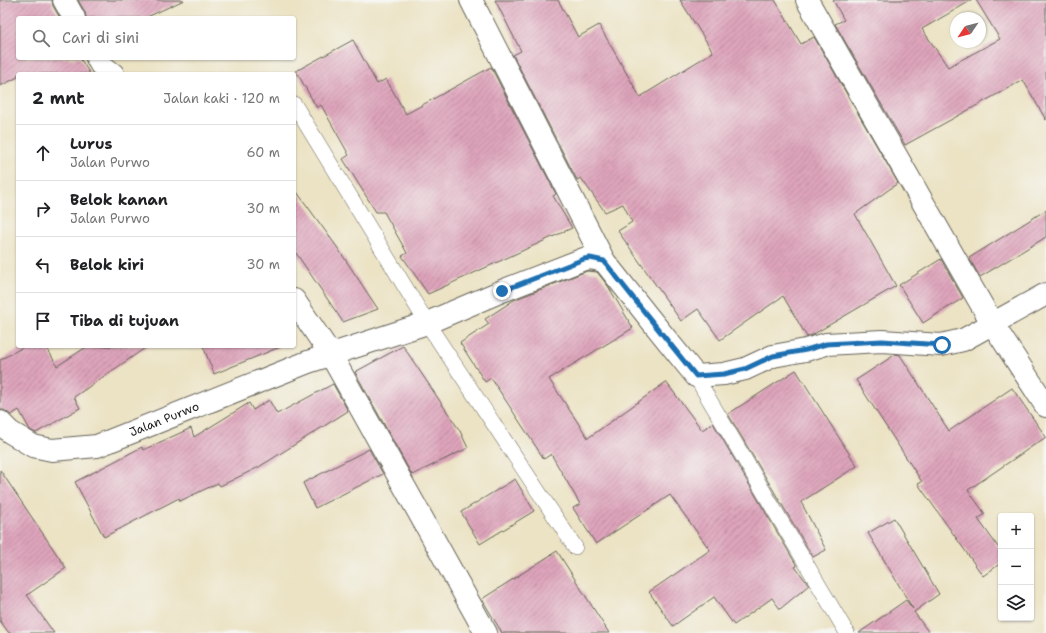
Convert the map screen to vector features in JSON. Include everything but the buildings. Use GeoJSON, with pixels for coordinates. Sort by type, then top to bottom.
{"type":"FeatureCollection","features":[{"type":"Feature","properties":{"kind":"street"},"geometry":{"type":"LineString","coordinates":[[64,0],[73,16]]}},
{"type":"Feature","properties":{"kind":"street"},"geometry":{"type":"LineString","coordinates":[[471,0],[604,261],[696,376],[724,374],[745,369],[773,356],[806,350],[826,344],[882,341],[942,345],[963,340],[1046,294]]}},
{"type":"Feature","properties":{"kind":"street"},"geometry":{"type":"LineString","coordinates":[[806,0],[992,323],[1046,406]]}},
{"type":"Feature","properties":{"kind":"street"},"geometry":{"type":"LineString","coordinates":[[98,60],[101,65],[110,72]]}},
{"type":"Feature","properties":{"kind":"street","name":"Jalan Purwo"},"geometry":{"type":"LineString","coordinates":[[0,422],[10,432],[33,446],[52,450],[97,446],[308,362],[428,323],[502,291],[584,259],[590,258],[604,261]]}},
{"type":"Feature","properties":{"kind":"street"},"geometry":{"type":"LineString","coordinates":[[296,303],[331,355],[486,633]]}},
{"type":"Feature","properties":{"kind":"lane"},"geometry":{"type":"LineString","coordinates":[[296,107],[428,323],[575,547]]}},
{"type":"Feature","properties":{"kind":"lane"},"geometry":{"type":"LineString","coordinates":[[696,376],[847,633]]}},
{"type":"Feature","properties":{"kind":"route"},"geometry":{"type":"LineString","coordinates":[[502,291],[584,259],[590,258],[604,261],[696,376],[724,374],[745,369],[773,356],[806,350],[826,344],[882,341],[942,345]]}}]}
